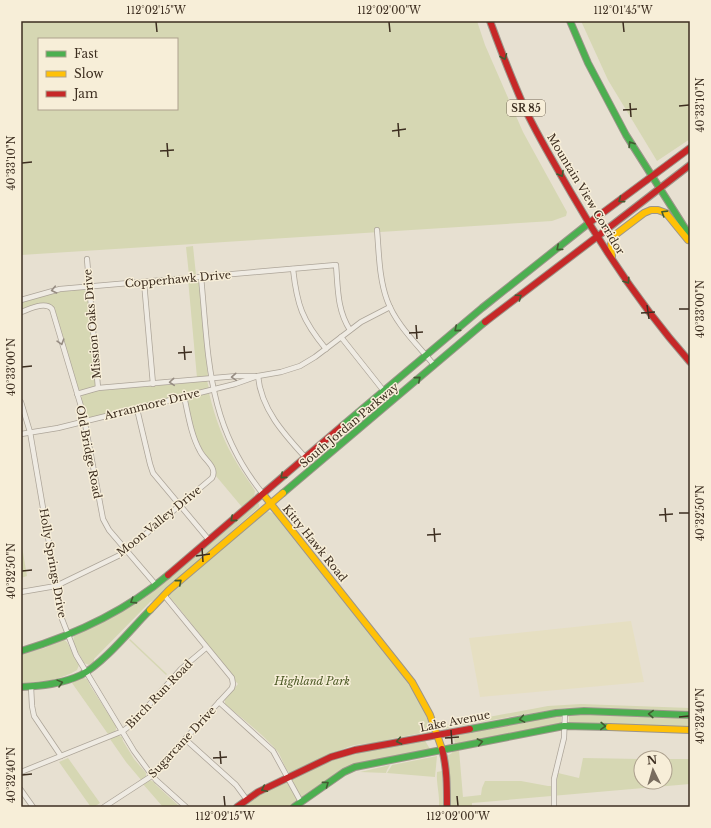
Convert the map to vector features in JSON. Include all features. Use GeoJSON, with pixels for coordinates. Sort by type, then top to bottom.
{"type":"FeatureCollection","features":[{"type":"Feature","properties":{"kind":"main road","name":"Mountain View Corridor"},"geometry":{"type":"LineString","coordinates":[[490,21],[504,57],[540,137],[589,224],[653,317],[690,362]]}},
{"type":"Feature","properties":{"kind":"main road"},"geometry":{"type":"LineString","coordinates":[[570,21],[607,102],[626,135],[690,236]]}},
{"type":"Feature","properties":{"kind":"main road","name":"South Jordan Parkway"},"geometry":{"type":"LineString","coordinates":[[21,651],[68,635],[103,618],[156,585],[383,390],[482,308],[589,224],[690,148]]}},
{"type":"Feature","properties":{"kind":"main road","name":"South Jordan Parkway"},"geometry":{"type":"LineString","coordinates":[[21,687],[51,685],[86,672],[101,660],[164,595],[434,365],[496,313],[690,165]]}},
{"type":"Feature","properties":{"kind":"main road"},"geometry":{"type":"LineString","coordinates":[[618,268],[612,253],[612,239],[647,211],[658,210],[666,213],[690,242]]}},
{"type":"Feature","properties":{"kind":"main road","name":"Kitty Hawk Road"},"geometry":{"type":"LineString","coordinates":[[263,494],[407,674],[426,706],[442,749],[447,778],[448,807]]}},
{"type":"Feature","properties":{"kind":"main road","name":"Lake Avenue"},"geometry":{"type":"LineString","coordinates":[[237,807],[258,792],[344,752],[544,714],[584,712],[690,715]]}},
{"type":"Feature","properties":{"kind":"main road"},"geometry":{"type":"LineString","coordinates":[[294,807],[351,768],[442,749],[564,726],[690,730]]}},
{"type":"Feature","properties":{"kind":"street"},"geometry":{"type":"LineString","coordinates":[[377,230],[382,280],[385,294],[390,306],[398,320],[434,365]]}},
{"type":"Feature","properties":{"kind":"street","name":"Mission Oaks Drive"},"geometry":{"type":"LineString","coordinates":[[87,259],[98,388]]}},
{"type":"Feature","properties":{"kind":"street","name":"Copperhawk Drive"},"geometry":{"type":"LineString","coordinates":[[21,300],[56,290],[89,286],[336,265],[340,306],[350,330]]}},
{"type":"Feature","properties":{"kind":"street"},"geometry":{"type":"LineString","coordinates":[[293,269],[296,294],[302,314],[308,326],[326,349]]}},
{"type":"Feature","properties":{"kind":"street","name":"Kitty Hawk Road"},"geometry":{"type":"LineString","coordinates":[[201,277],[211,379],[221,419],[234,451],[246,471],[263,494]]}},
{"type":"Feature","properties":{"kind":"street"},"geometry":{"type":"LineString","coordinates":[[144,282],[153,384]]}},
{"type":"Feature","properties":{"kind":"street","name":"Old Bridge Road"},"geometry":{"type":"LineString","coordinates":[[21,312],[43,305],[52,309],[85,421],[102,515],[109,530],[156,585]]}},
{"type":"Feature","properties":{"kind":"street","name":"Arranmore Drive"},"geometry":{"type":"LineString","coordinates":[[77,394],[98,388],[258,376],[281,372],[300,366],[315,357],[369,317],[390,306]]}},
{"type":"Feature","properties":{"kind":"street"},"geometry":{"type":"LineString","coordinates":[[341,337],[383,390]]}},
{"type":"Feature","properties":{"kind":"street"},"geometry":{"type":"LineString","coordinates":[[258,376],[262,396],[268,408],[285,434],[305,457]]}},
{"type":"Feature","properties":{"kind":"street","name":"Arranmore Drive"},"geometry":{"type":"LineString","coordinates":[[21,434],[58,428],[137,409],[235,384],[258,376]]}},
{"type":"Feature","properties":{"kind":"street","name":"Moon Valley Drive"},"geometry":{"type":"LineString","coordinates":[[21,592],[56,586],[108,561],[127,550],[212,478],[214,473],[213,468],[204,458],[197,446],[184,396]]}},
{"type":"Feature","properties":{"kind":"street","name":"Holly Springs Drive"},"geometry":{"type":"LineString","coordinates":[[21,402],[30,432],[62,619],[76,655],[134,751],[152,775],[186,807]]}},
{"type":"Feature","properties":{"kind":"street"},"geometry":{"type":"LineString","coordinates":[[137,409],[151,469],[209,540]]}},
{"type":"Feature","properties":{"kind":"street"},"geometry":{"type":"LineString","coordinates":[[164,595],[206,648]]}},
{"type":"Feature","properties":{"kind":"street","name":"Sugarcane Drive"},"geometry":{"type":"LineString","coordinates":[[104,807],[152,775],[232,688],[232,678],[206,648]]}},
{"type":"Feature","properties":{"kind":"street","name":"Birch Run Road"},"geometry":{"type":"LineString","coordinates":[[21,772],[123,731],[132,724],[181,669],[206,648]]}},
{"type":"Feature","properties":{"kind":"street"},"geometry":{"type":"LineString","coordinates":[[31,687],[34,716],[61,756]]}},
{"type":"Feature","properties":{"kind":"street"},"geometry":{"type":"LineString","coordinates":[[219,702],[273,751],[301,802]]}},
{"type":"Feature","properties":{"kind":"street"},"geometry":{"type":"LineString","coordinates":[[554,807],[554,779],[564,738],[565,712]]}},
{"type":"Feature","properties":{"kind":"street"},"geometry":{"type":"LineString","coordinates":[[185,739],[233,782],[247,800]]}},
{"type":"Feature","properties":{"kind":"street"},"geometry":{"type":"LineString","coordinates":[[21,790],[33,807]]}},
{"type":"Feature","properties":{"kind":"shaded area"},"geometry":{"type":"Polygon","coordinates":[[[631,621],[644,682],[480,697],[469,638],[631,621]]]}},
{"type":"Feature","properties":{"kind":"green space"},"geometry":{"type":"Polygon","coordinates":[[[21,21],[477,21],[485,45],[523,132],[567,212],[566,216],[552,221],[21,255],[21,21]]]}},
{"type":"Feature","properties":{"kind":"green space"},"geometry":{"type":"Polygon","coordinates":[[[581,21],[690,21],[690,139],[657,161],[608,80],[581,21]]]}},
{"type":"Feature","properties":{"kind":"green space"},"geometry":{"type":"Polygon","coordinates":[[[193,246],[196,275],[189,275],[186,247],[193,246]]]}},
{"type":"Feature","properties":{"kind":"green space"},"geometry":{"type":"Polygon","coordinates":[[[188,279],[199,280],[208,377],[197,378],[188,279]]]}},
{"type":"Feature","properties":{"kind":"green space"},"geometry":{"type":"Polygon","coordinates":[[[83,289],[88,293],[96,387],[82,391],[77,389],[51,306],[48,304],[40,304],[21,310],[21,302],[56,292],[83,289]]]}},
{"type":"Feature","properties":{"kind":"green space"},"geometry":{"type":"Polygon","coordinates":[[[207,381],[209,388],[90,418],[86,416],[81,399],[82,395],[95,391],[207,381]]]}},
{"type":"Feature","properties":{"kind":"green space"},"geometry":{"type":"Polygon","coordinates":[[[209,393],[224,439],[233,457],[255,491],[254,497],[242,507],[216,476],[215,468],[205,456],[197,442],[187,401],[189,397],[209,393]]]}},
{"type":"Feature","properties":{"kind":"green space"},"geometry":{"type":"Polygon","coordinates":[[[256,502],[259,504],[259,507],[153,601],[150,602],[94,659],[94,662],[89,665],[84,663],[73,643],[74,636],[100,623],[139,600],[256,502]]]}},
{"type":"Feature","properties":{"kind":"green space","name":"Highland Park"},"geometry":{"type":"Polygon","coordinates":[[[267,511],[273,513],[407,682],[418,699],[431,727],[431,731],[429,733],[422,733],[380,742],[353,745],[290,773],[278,752],[268,741],[225,705],[225,699],[238,684],[174,602],[170,599],[170,594],[267,511]]]}},
{"type":"Feature","properties":{"kind":"green space"},"geometry":{"type":"Polygon","coordinates":[[[21,541],[27,576],[21,578],[21,541]]]}},
{"type":"Feature","properties":{"kind":"green space"},"geometry":{"type":"Polygon","coordinates":[[[130,639],[167,674],[166,675],[129,640],[130,639]]]}},
{"type":"Feature","properties":{"kind":"green space"},"geometry":{"type":"Polygon","coordinates":[[[60,640],[67,642],[79,665],[77,670],[50,681],[21,683],[21,654],[45,648],[60,640]]]}},
{"type":"Feature","properties":{"kind":"green space"},"geometry":{"type":"Polygon","coordinates":[[[81,677],[87,679],[116,726],[116,730],[114,732],[108,734],[72,683],[81,677]]]}},
{"type":"Feature","properties":{"kind":"green space"},"geometry":{"type":"Polygon","coordinates":[[[581,704],[690,708],[690,711],[589,707],[562,708],[446,729],[445,725],[548,706],[581,704]]]}},
{"type":"Feature","properties":{"kind":"green space"},"geometry":{"type":"Polygon","coordinates":[[[584,714],[690,718],[690,727],[569,723],[569,715],[584,714]]]}},
{"type":"Feature","properties":{"kind":"green space"},"geometry":{"type":"Polygon","coordinates":[[[561,715],[561,724],[455,744],[453,733],[561,715]]]}},
{"type":"Feature","properties":{"kind":"green space"},"geometry":{"type":"Polygon","coordinates":[[[117,735],[122,737],[134,759],[146,773],[146,777],[142,781],[126,762],[110,739],[117,735]]]}},
{"type":"Feature","properties":{"kind":"green space"},"geometry":{"type":"Polygon","coordinates":[[[424,739],[430,749],[356,765],[303,799],[301,798],[292,780],[345,754],[424,739]]]}},
{"type":"Feature","properties":{"kind":"green space"},"geometry":{"type":"Polygon","coordinates":[[[451,750],[459,750],[463,797],[481,795],[485,781],[521,781],[556,786],[558,773],[579,778],[583,758],[633,759],[633,789],[472,803],[472,807],[450,807],[451,786],[447,756],[452,753],[451,750]]]}},
{"type":"Feature","properties":{"kind":"green space"},"geometry":{"type":"Polygon","coordinates":[[[437,756],[435,777],[387,773],[392,765],[437,756]]]}},
{"type":"Feature","properties":{"kind":"green space"},"geometry":{"type":"Polygon","coordinates":[[[68,758],[100,803],[94,807],[91,807],[59,762],[68,758]]]}},
{"type":"Feature","properties":{"kind":"green space"},"geometry":{"type":"Polygon","coordinates":[[[673,759],[690,759],[690,784],[673,785],[673,759]]]}},
{"type":"Feature","properties":{"kind":"green space"},"geometry":{"type":"Polygon","coordinates":[[[390,765],[386,773],[360,772],[390,765]]]}},
{"type":"Feature","properties":{"kind":"green space"},"geometry":{"type":"Polygon","coordinates":[[[442,771],[443,807],[439,807],[437,772],[442,771]]]}},
{"type":"Feature","properties":{"kind":"green space"},"geometry":{"type":"Polygon","coordinates":[[[150,780],[180,807],[163,807],[143,784],[150,780]]]}},
{"type":"Feature","properties":{"kind":"green space"},"geometry":{"type":"Polygon","coordinates":[[[287,781],[298,801],[291,807],[240,807],[256,796],[287,781]]]}},
{"type":"Feature","properties":{"kind":"traffic: fast"},"geometry":{"type":"LineString","coordinates":[[570,21],[588,63],[626,135],[690,236]]}},
{"type":"Feature","properties":{"kind":"traffic: fast"},"geometry":{"type":"LineString","coordinates":[[342,426],[482,308],[589,223]]}},
{"type":"Feature","properties":{"kind":"traffic: fast"},"geometry":{"type":"LineString","coordinates":[[283,493],[485,322]]}},
{"type":"Feature","properties":{"kind":"traffic: fast"},"geometry":{"type":"LineString","coordinates":[[21,651],[41,645],[80,629],[117,611],[135,600],[168,575]]}},
{"type":"Feature","properties":{"kind":"traffic: fast"},"geometry":{"type":"LineString","coordinates":[[21,687],[59,682],[74,678],[90,670],[108,654],[150,610]]}},
{"type":"Feature","properties":{"kind":"traffic: fast"},"geometry":{"type":"LineString","coordinates":[[470,729],[556,713],[584,711],[690,715]]}},
{"type":"Feature","properties":{"kind":"traffic: fast"},"geometry":{"type":"LineString","coordinates":[[294,807],[344,772],[355,767],[564,726],[609,727]]}},
{"type":"Feature","properties":{"kind":"traffic: slow"},"geometry":{"type":"LineString","coordinates":[[612,256],[611,244],[615,235],[644,213],[651,210],[658,210],[666,213],[688,240]]}},
{"type":"Feature","properties":{"kind":"traffic: slow"},"geometry":{"type":"LineString","coordinates":[[150,610],[169,590],[283,493]]}},
{"type":"Feature","properties":{"kind":"traffic: slow"},"geometry":{"type":"LineString","coordinates":[[263,494],[412,682],[430,715],[442,749]]}},
{"type":"Feature","properties":{"kind":"traffic: slow"},"geometry":{"type":"LineString","coordinates":[[609,727],[690,730]]}},
{"type":"Feature","properties":{"kind":"traffic: jam"},"geometry":{"type":"LineString","coordinates":[[490,21],[526,111],[573,196],[599,240],[627,282],[673,343],[690,362]]}},
{"type":"Feature","properties":{"kind":"traffic: jam"},"geometry":{"type":"LineString","coordinates":[[589,223],[690,148]]}},
{"type":"Feature","properties":{"kind":"traffic: jam"},"geometry":{"type":"LineString","coordinates":[[598,236],[690,165]]}},
{"type":"Feature","properties":{"kind":"traffic: jam"},"geometry":{"type":"LineString","coordinates":[[485,322],[598,236]]}},
{"type":"Feature","properties":{"kind":"traffic: jam"},"geometry":{"type":"LineString","coordinates":[[168,575],[342,426]]}},
{"type":"Feature","properties":{"kind":"traffic: jam"},"geometry":{"type":"LineString","coordinates":[[237,807],[258,792],[331,757],[355,750],[470,729]]}},
{"type":"Feature","properties":{"kind":"traffic: jam"},"geometry":{"type":"LineString","coordinates":[[442,749],[446,770],[447,807]]}}]}
